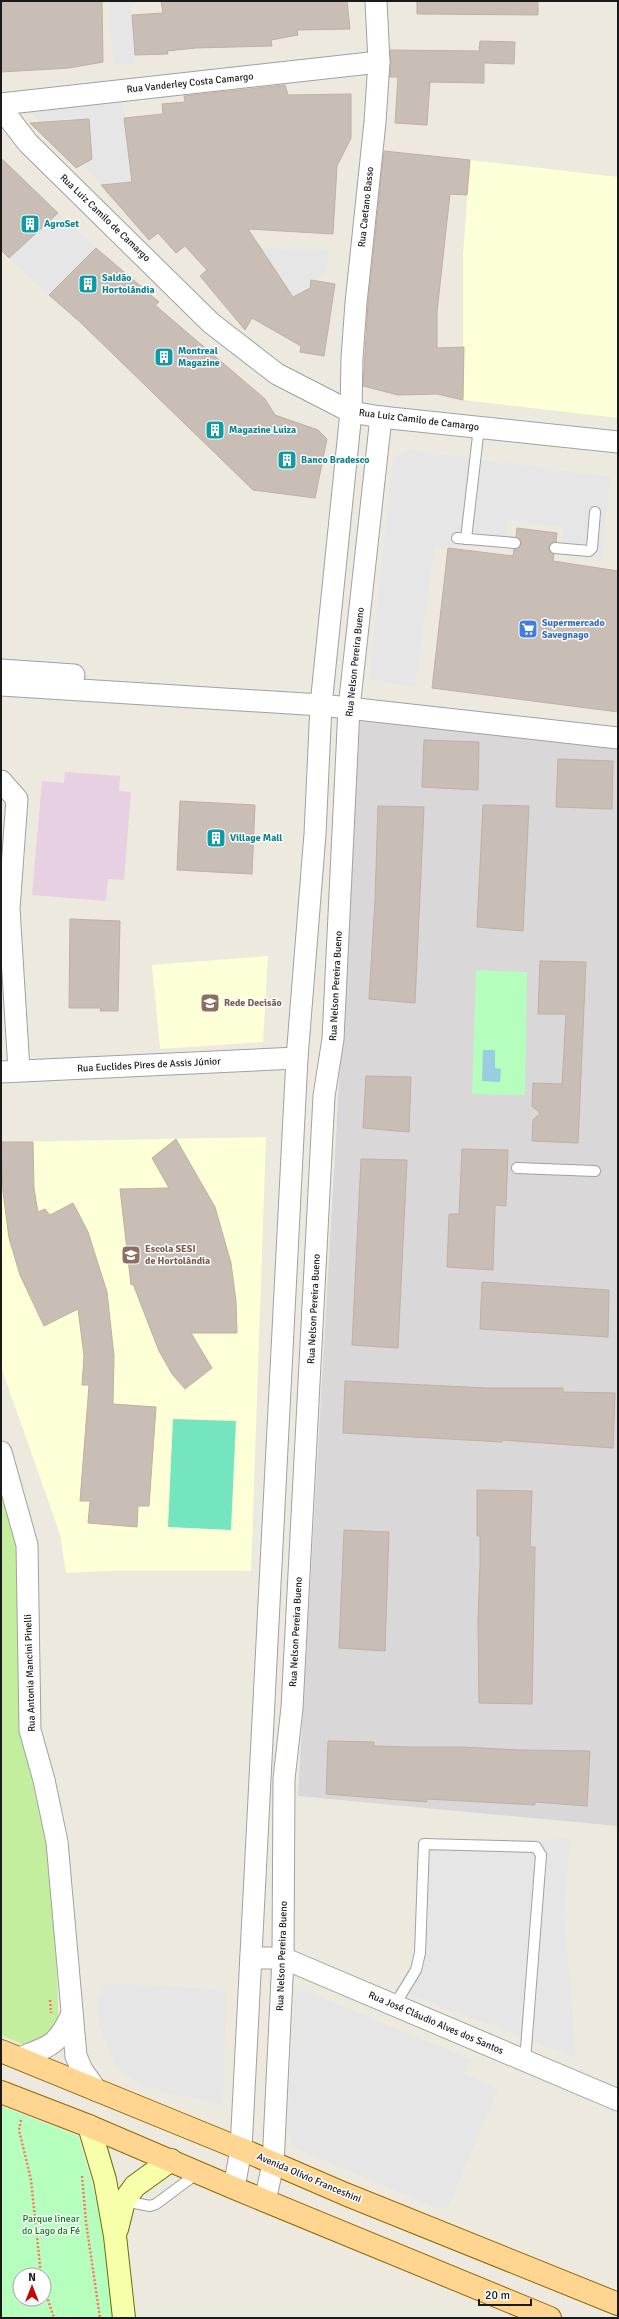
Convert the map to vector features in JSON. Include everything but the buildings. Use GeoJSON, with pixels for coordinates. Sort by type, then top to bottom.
{"type":"FeatureCollection","features":[{"type":"Feature","properties":{"kind":"main road","name":"Avenida Olívio Franceshini"},"geometry":{"type":"LineString","coordinates":[[10,2055],[618,2304]]}},
{"type":"Feature","properties":{"kind":"main road"},"geometry":{"type":"LineString","coordinates":[[1,2092],[89,2126],[265,2201],[550,2318]]}},
{"type":"Feature","properties":{"kind":"street","name":"Rua Caetano Basso"},"geometry":{"type":"LineString","coordinates":[[351,412],[352,358],[356,303],[379,62],[376,1]]}},
{"type":"Feature","properties":{"kind":"street","name":"Rua Vanderley Costa Camargo"},"geometry":{"type":"LineString","coordinates":[[1,104],[379,62]]}},
{"type":"Feature","properties":{"kind":"street","name":"Rua Luiz Camilo de Camargo"},"geometry":{"type":"LineString","coordinates":[[1,108],[28,143],[211,323],[277,374],[351,412],[381,417],[618,442]]}},
{"type":"Feature","properties":{"kind":"street"},"geometry":{"type":"LineString","coordinates":[[234,2188],[242,2149],[297,1058],[315,834],[322,699],[351,412]]}},
{"type":"Feature","properties":{"kind":"street","name":"Rua Nelson Pereira Bueno"},"geometry":{"type":"LineString","coordinates":[[265,2201],[274,2164],[283,1958],[284,1779],[292,1708],[324,1096],[333,1039],[349,708],[381,417]]}},
{"type":"Feature","properties":{"kind":"street"},"geometry":{"type":"LineString","coordinates":[[1,670],[322,699],[349,708],[618,738]]}},
{"type":"Feature","properties":{"kind":"street"},"geometry":{"type":"LineString","coordinates":[[1,685],[322,699]]}},
{"type":"Feature","properties":{"kind":"street"},"geometry":{"type":"LineString","coordinates":[[1,781],[17,799],[5,909],[10,1071]]}},
{"type":"Feature","properties":{"kind":"street","name":"Rua Euclides Pires de Assis Júnior"},"geometry":{"type":"LineString","coordinates":[[10,1071],[297,1058]]}},
{"type":"Feature","properties":{"kind":"street","name":"Rua Antonia Mancini Pinelli"},"geometry":{"type":"LineString","coordinates":[[1,1452],[27,1545],[30,1730],[44,1780],[57,1842],[72,2014],[78,2062],[97,2091]]}},
{"type":"Feature","properties":{"kind":"street","name":"Rua José Cláudio Alves dos Santos"},"geometry":{"type":"LineString","coordinates":[[251,1958],[283,1958],[618,2100]]}},
{"type":"Feature","properties":{"kind":"street"},"geometry":{"type":"LineString","coordinates":[[10,2055],[48,2047],[56,2041],[72,2014]]}},
{"type":"Feature","properties":{"kind":"street"},"geometry":{"type":"LineString","coordinates":[[89,2126],[105,2180],[115,2236],[124,2318]]}},
{"type":"Feature","properties":{"kind":"street"},"geometry":{"type":"LineString","coordinates":[[115,2236],[124,2201],[135,2186],[171,2160]]}},
{"type":"Feature","properties":{"kind":"lane"},"geometry":{"type":"LineString","coordinates":[[479,427],[461,539],[515,543]]}},
{"type":"Feature","properties":{"kind":"lane"},"geometry":{"type":"LineString","coordinates":[[555,548],[589,551],[592,548],[596,512]]}},
{"type":"Feature","properties":{"kind":"lane"},"geometry":{"type":"LineString","coordinates":[[517,1168],[595,1171]]}},
{"type":"Feature","properties":{"kind":"lane"},"geometry":{"type":"LineString","coordinates":[[394,2006],[413,1976],[420,1953],[424,1844],[536,1847],[541,1855],[525,2060]]}},
{"type":"Feature","properties":{"kind":"lane"},"geometry":{"type":"LineString","coordinates":[[124,2201],[150,2206],[156,2204],[199,2172]]}},
{"type":"Feature","properties":{"kind":"path"},"geometry":{"type":"LineString","coordinates":[[22,2114],[19,2130],[31,2180],[40,2267]]}},
{"type":"Feature","properties":{"kind":"path"},"geometry":{"type":"LineString","coordinates":[[81,2169],[86,2222],[100,2318]]}},
{"type":"Feature","properties":{"kind":"path"},"geometry":{"type":"LineString","coordinates":[[50,2307],[54,2318]]}},
{"type":"Feature","properties":{"kind":"shaded area"},"geometry":{"type":"Polygon","coordinates":[[[109,1],[131,1],[135,63],[113,65],[109,1]]]}},
{"type":"Feature","properties":{"kind":"shaded area"},"geometry":{"type":"Polygon","coordinates":[[[121,90],[132,182],[101,185],[84,165],[92,159],[89,119],[40,122],[22,102],[121,90]]]}},
{"type":"Feature","properties":{"kind":"shaded area"},"geometry":{"type":"Polygon","coordinates":[[[470,160],[618,177],[618,418],[463,400],[463,256],[470,160]]]}},
{"type":"Feature","properties":{"kind":"shaded area"},"geometry":{"type":"Polygon","coordinates":[[[58,213],[96,248],[49,295],[9,258],[58,213]]]}},
{"type":"Feature","properties":{"kind":"shaded area"},"geometry":{"type":"Polygon","coordinates":[[[260,248],[328,250],[327,271],[293,297],[260,248]]]}},
{"type":"Feature","properties":{"kind":"shaded area"},"geometry":{"type":"Polygon","coordinates":[[[409,450],[610,477],[602,559],[561,555],[563,528],[508,520],[504,547],[435,546],[415,686],[369,681],[393,459],[409,450]]]}},
{"type":"Feature","properties":{"kind":"shaded area"},"geometry":{"type":"Polygon","coordinates":[[[360,720],[618,746],[618,1826],[298,1796],[360,720]]]}},
{"type":"Feature","properties":{"kind":"shaded area"},"geometry":{"type":"Polygon","coordinates":[[[65,772],[120,776],[119,791],[131,792],[124,880],[108,879],[106,901],[32,895],[42,781],[64,783],[65,772]]]}},
{"type":"Feature","properties":{"kind":"shaded area","name":"Rede Decisão"},"geometry":{"type":"Polygon","coordinates":[[[268,956],[263,1042],[160,1049],[152,965],[268,956]]]}},
{"type":"Feature","properties":{"kind":"shaded area","name":"Escola SESI de Hortolândia"},"geometry":{"type":"Polygon","coordinates":[[[266,1137],[251,1571],[110,1571],[66,1573],[60,1534],[1,1367],[1,1142],[266,1137]]]}},
{"type":"Feature","properties":{"kind":"shaded area"},"geometry":{"type":"Polygon","coordinates":[[[570,1839],[564,1916],[576,2058],[409,1994],[427,1842],[570,1839]]]}},
{"type":"Feature","properties":{"kind":"shaded area"},"geometry":{"type":"Polygon","coordinates":[[[106,1983],[226,1990],[223,2105],[142,2087],[116,2067],[99,2025],[97,2003],[106,1983]]]}},
{"type":"Feature","properties":{"kind":"shaded area"},"geometry":{"type":"Polygon","coordinates":[[[301,1989],[470,2059],[464,2074],[498,2089],[446,2212],[294,2148],[287,2130],[294,2000],[295,1992],[301,1989]]]}},
{"type":"Feature","properties":{"kind":"green space"},"geometry":{"type":"Polygon","coordinates":[[[476,970],[527,972],[525,1095],[472,1094],[476,970]]]}},
{"type":"Feature","properties":{"kind":"green space"},"geometry":{"type":"Polygon","coordinates":[[[173,1419],[236,1421],[231,1530],[168,1527],[173,1419]]]}},
{"type":"Feature","properties":{"kind":"green space"},"geometry":{"type":"Polygon","coordinates":[[[1,1480],[21,1542],[33,1767],[52,1872],[58,2002],[58,2038],[40,2052],[1,2035],[1,1480]]]}},
{"type":"Feature","properties":{"kind":"green space","name":"Parque linear do Lago da Fé"},"geometry":{"type":"Polygon","coordinates":[[[1,2106],[78,2136],[109,2243],[119,2318],[1,2318],[1,2106]]]}},
{"type":"Feature","properties":{"kind":"water"},"geometry":{"type":"Polygon","coordinates":[[[483,1050],[495,1050],[495,1068],[501,1069],[500,1082],[482,1081],[483,1050]]]}},
{"type":"Feature","properties":{"kind":"place","name":"AgroSet"},"geometry":{"type":"Point","coordinates":[30,224]}},
{"type":"Feature","properties":{"kind":"place","name":"Saldão Hortolândia"},"geometry":{"type":"Point","coordinates":[88,284]}},
{"type":"Feature","properties":{"kind":"place","name":"Montreal Magazine"},"geometry":{"type":"Point","coordinates":[164,357]}},
{"type":"Feature","properties":{"kind":"place","name":"Magazine Luiza"},"geometry":{"type":"Point","coordinates":[215,430]}},
{"type":"Feature","properties":{"kind":"place","name":"Banco Bradesco"},"geometry":{"type":"Point","coordinates":[287,460]}},
{"type":"Feature","properties":{"kind":"place","name":"Supermercado Savegnago"},"geometry":{"type":"Point","coordinates":[528,629]}},
{"type":"Feature","properties":{"kind":"place","name":"Village Mall"},"geometry":{"type":"Point","coordinates":[216,838]}},
{"type":"Feature","properties":{"kind":"place","name":"Rede Decisão"},"geometry":{"type":"Point","coordinates":[210,1003]}},
{"type":"Feature","properties":{"kind":"place","name":"Escola SESI de Hortolândia"},"geometry":{"type":"Point","coordinates":[131,1255]}}]}
